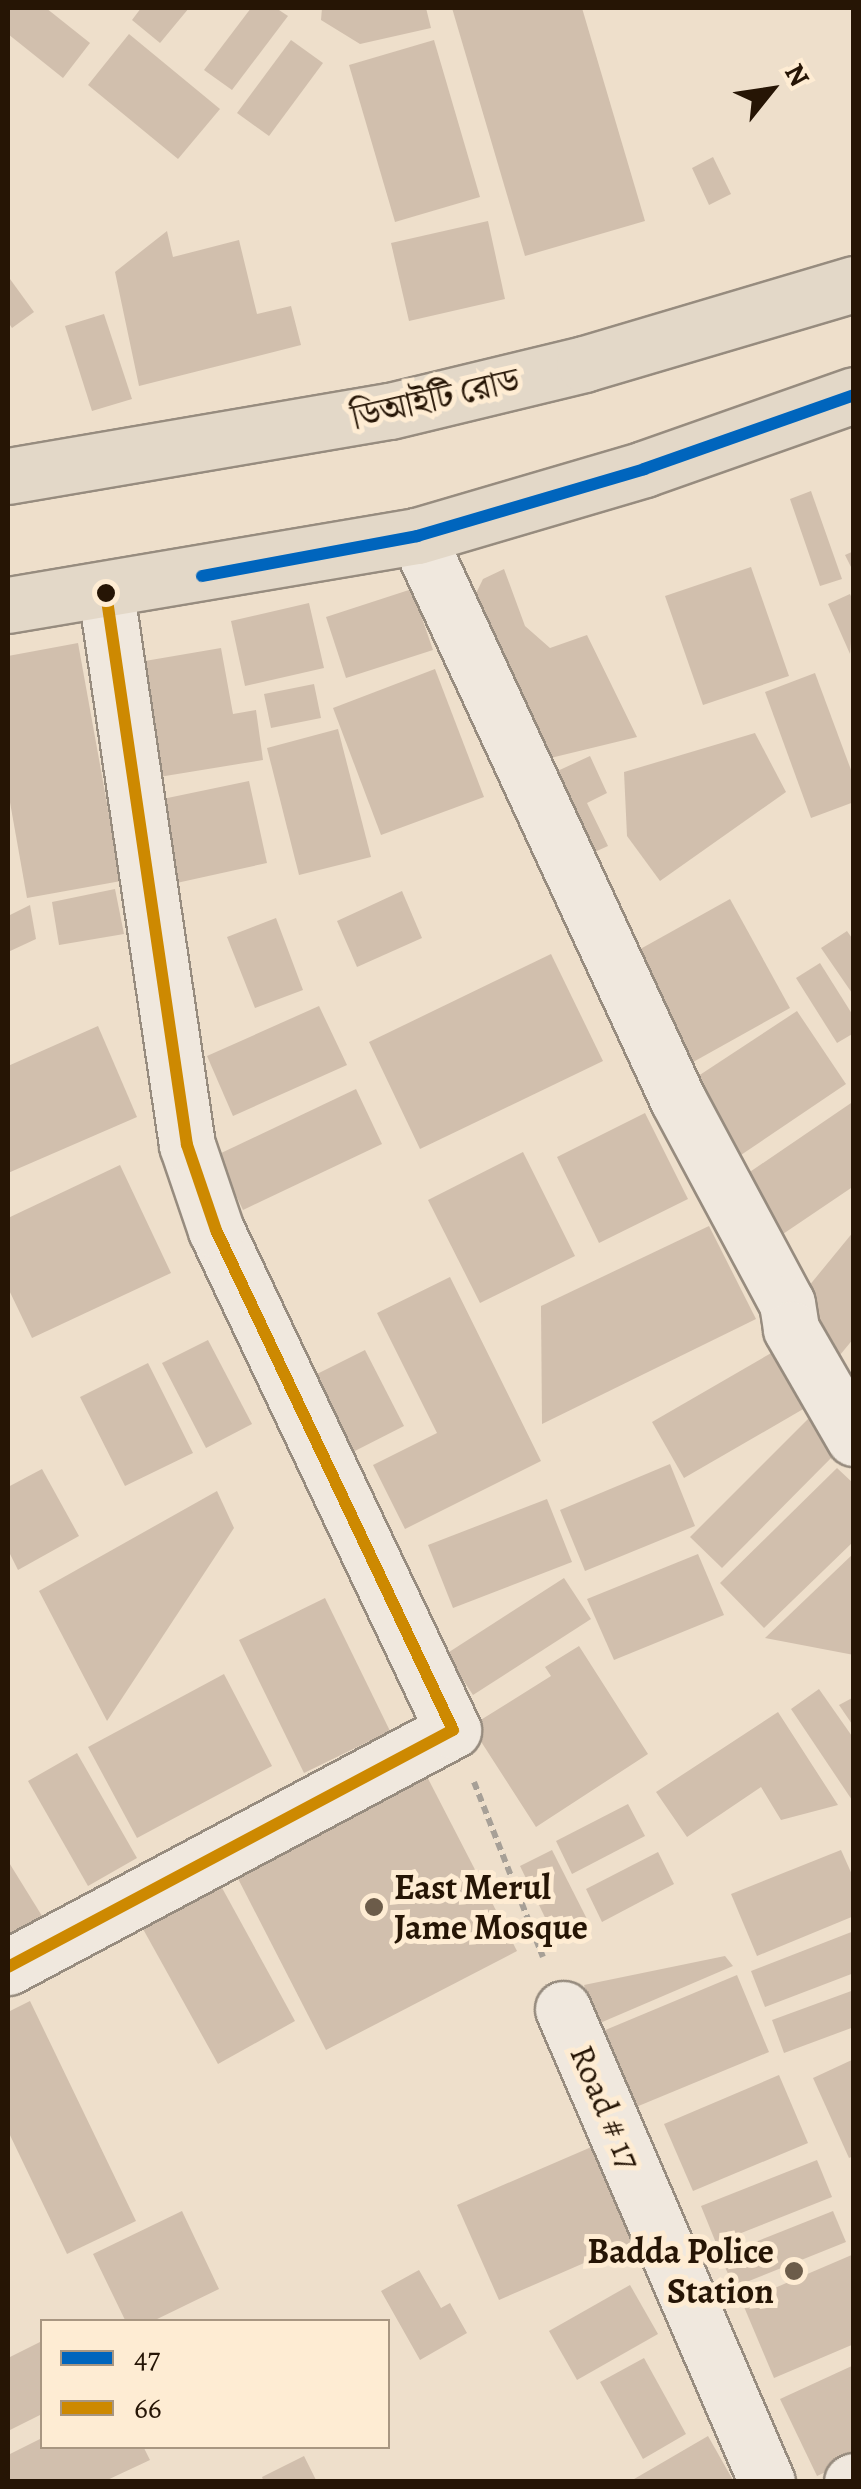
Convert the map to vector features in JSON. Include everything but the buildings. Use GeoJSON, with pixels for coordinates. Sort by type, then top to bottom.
{"type":"FeatureCollection","features":[{"type":"Feature","properties":{"kind":"main road","name":"ডিআইটি রোড"},"geometry":{"type":"LineString","coordinates":[[8,476],[390,411],[584,364],[854,284]]}},
{"type":"Feature","properties":{"kind":"main road"},"geometry":{"type":"LineString","coordinates":[[8,605],[106,594],[417,536],[644,469],[854,395]]}},
{"type":"Feature","properties":{"kind":"street"},"geometry":{"type":"LineString","coordinates":[[417,536],[678,1100],[787,1303],[790,1329],[854,1438]]}},
{"type":"Feature","properties":{"kind":"street"},"geometry":{"type":"LineString","coordinates":[[8,1967],[453,1730],[216,1230],[186,1144],[106,594]]}},
{"type":"Feature","properties":{"kind":"street","name":"Road # 17"},"geometry":{"type":"LineString","coordinates":[[563,2009],[767,2482]]}},
{"type":"Feature","properties":{"kind":"path","name":"Road # 17"},"geometry":{"type":"LineString","coordinates":[[453,1730],[563,2009]]}},
{"type":"Feature","properties":{"kind":"transit line","name":"47"},"geometry":{"type":"LineString","coordinates":[[202,576],[417,536],[644,469],[854,395]]}},
{"type":"Feature","properties":{"kind":"transit line","name":"66"},"geometry":{"type":"LineString","coordinates":[[8,1967],[453,1730],[216,1230],[187,1145],[106,593]]}},
{"type":"Feature","properties":{"kind":"place","name":"East Merul Jame Mosque"},"geometry":{"type":"Point","coordinates":[374,1907]}},
{"type":"Feature","properties":{"kind":"place","name":"Badda Police Station"},"geometry":{"type":"Point","coordinates":[794,2271]}}]}
